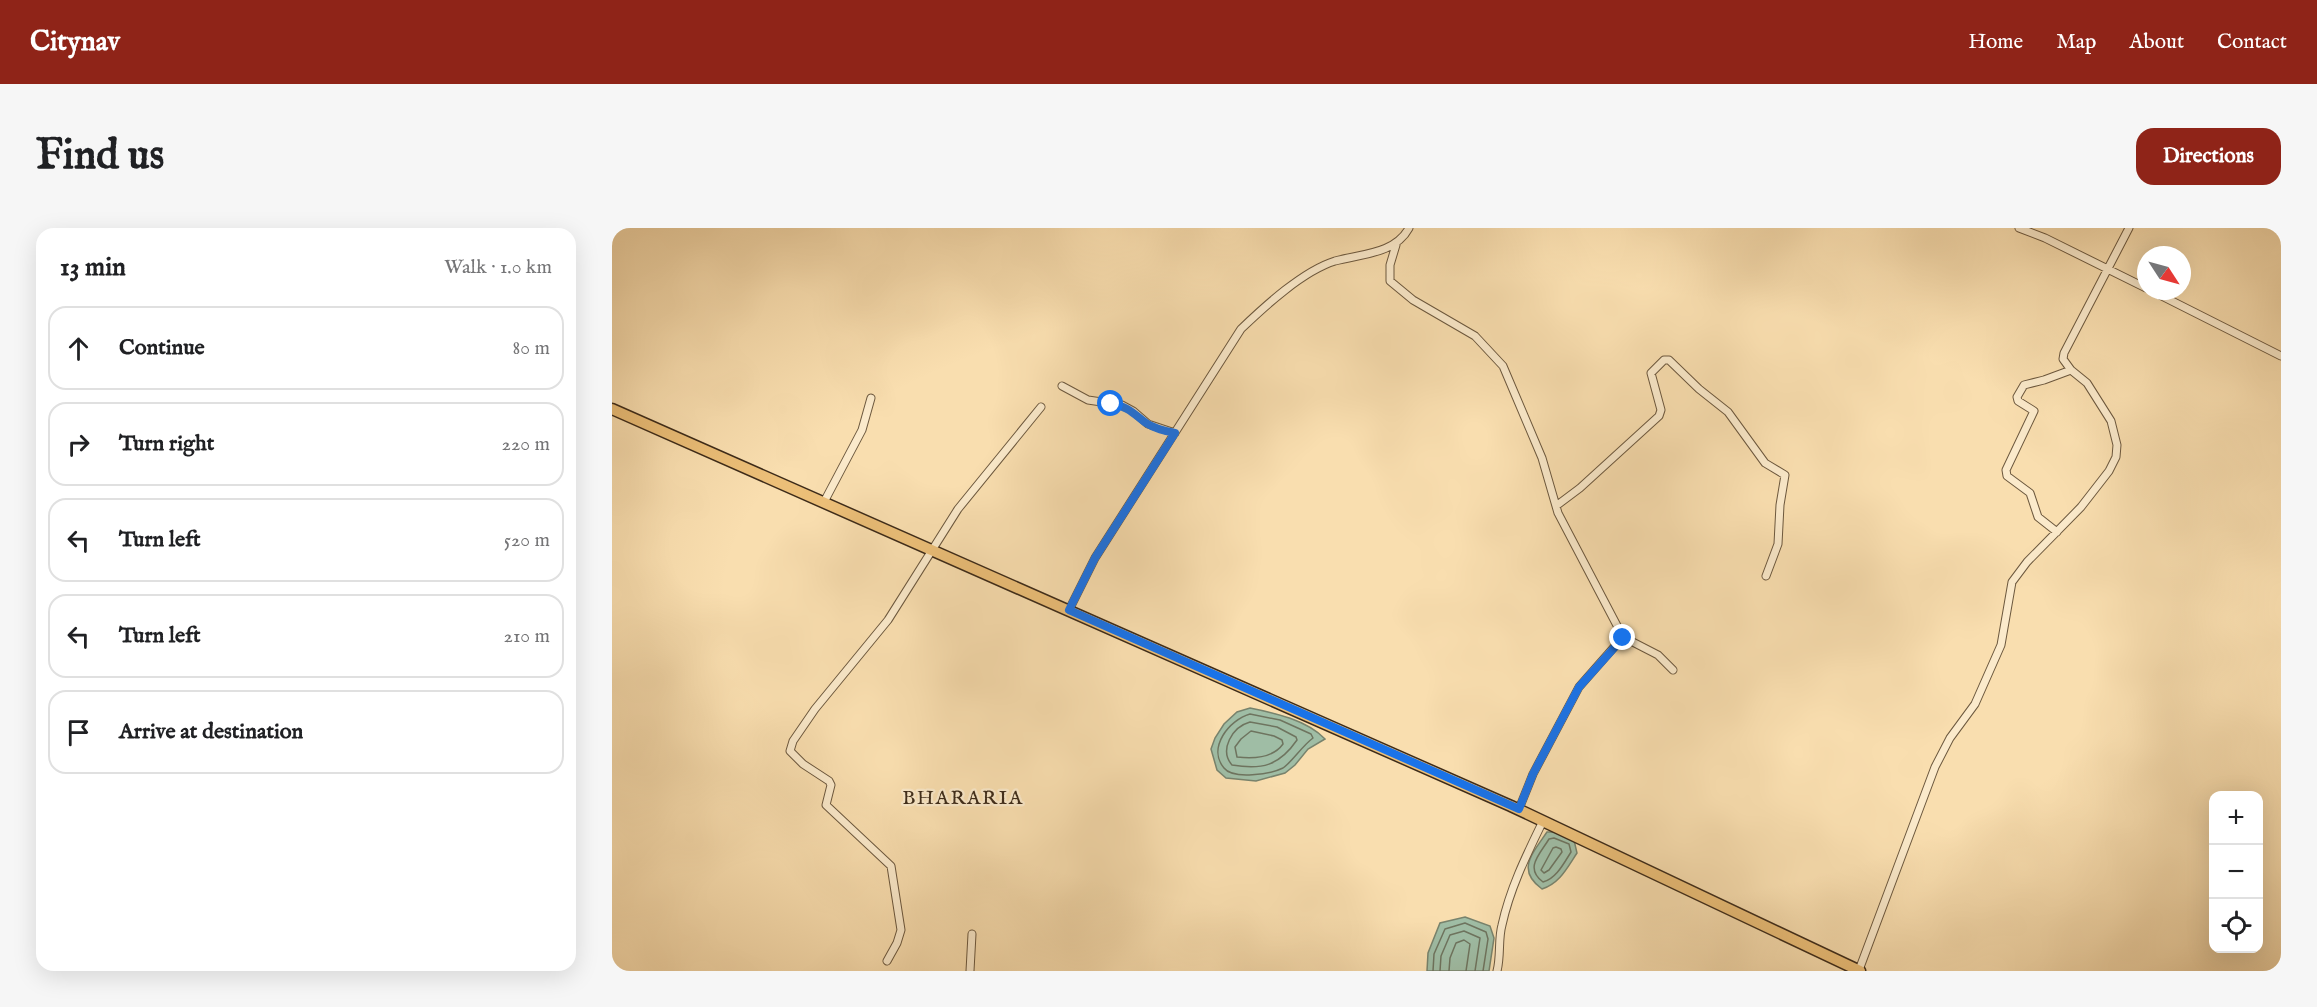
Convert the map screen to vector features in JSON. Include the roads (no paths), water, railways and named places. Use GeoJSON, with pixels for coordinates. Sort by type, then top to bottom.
{"type":"FeatureCollection","features":[{"type":"Feature","properties":{"kind":"main road"},"geometry":{"type":"LineString","coordinates":[[612,409],[1519,809],[1859,971]]}},
{"type":"Feature","properties":{"kind":"street"},"geometry":{"type":"LineString","coordinates":[[1408,228],[1396,245],[1390,265],[1390,281],[1413,300],[1475,336],[1503,366],[1538,448],[1556,506],[1623,638],[1658,655],[1673,670]]}},
{"type":"Feature","properties":{"kind":"street"},"geometry":{"type":"LineString","coordinates":[[1859,971],[1935,767],[1950,738],[1975,704],[2001,645],[2012,582],[2081,507],[2109,471],[2116,457],[2118,445],[2111,421],[2087,383],[2071,370],[2063,359],[2064,353],[2129,228]]}},
{"type":"Feature","properties":{"kind":"street"},"geometry":{"type":"LineString","coordinates":[[2023,229],[2045,237],[2137,283]]}},
{"type":"Feature","properties":{"kind":"street"},"geometry":{"type":"LineString","coordinates":[[1069,610],[1095,558],[1241,330],[1261,310],[1325,265],[1396,245]]}},
{"type":"Feature","properties":{"kind":"street"},"geometry":{"type":"LineString","coordinates":[[2170,300],[2281,356]]}},
{"type":"Feature","properties":{"kind":"street"},"geometry":{"type":"LineString","coordinates":[[1556,506],[1580,488],[1659,416],[1661,410],[1651,373],[1664,360],[1669,360],[1699,389],[1728,412],[1765,463],[1785,476],[1780,505],[1778,544],[1766,576]]}},
{"type":"Feature","properties":{"kind":"street"},"geometry":{"type":"LineString","coordinates":[[2057,532],[2038,517],[2030,493],[2007,476],[2006,470],[2034,411],[2018,401],[2017,397],[2021,389],[2024,385],[2071,370]]}},
{"type":"Feature","properties":{"kind":"street"},"geometry":{"type":"LineString","coordinates":[[1062,386],[1088,400],[1122,405],[1148,424],[1175,433]]}},
{"type":"Feature","properties":{"kind":"street"},"geometry":{"type":"LineString","coordinates":[[824,502],[862,430],[871,398]]}},
{"type":"Feature","properties":{"kind":"street"},"geometry":{"type":"LineString","coordinates":[[887,961],[901,930],[891,866],[826,805],[830,781],[803,764],[790,751],[815,709],[888,620],[958,510],[1041,407]]}},
{"type":"Feature","properties":{"kind":"street"},"geometry":{"type":"LineString","coordinates":[[1519,809],[1533,774],[1579,687],[1623,638]]}},
{"type":"Feature","properties":{"kind":"street"},"geometry":{"type":"LineString","coordinates":[[1497,971],[1501,929],[1508,899],[1543,821]]}},
{"type":"Feature","properties":{"kind":"street"},"geometry":{"type":"LineString","coordinates":[[970,971],[972,934]]}},
{"type":"Feature","properties":{"kind":"water"},"geometry":{"type":"Polygon","coordinates":[[[1250,708],[1300,722],[1318,732],[1325,739],[1308,749],[1285,773],[1256,781],[1226,778],[1217,770],[1211,749],[1224,724],[1237,712],[1250,708]]]}},
{"type":"Feature","properties":{"kind":"water"},"geometry":{"type":"Polygon","coordinates":[[[1547,832],[1555,832],[1574,840],[1577,853],[1558,879],[1542,889],[1534,882],[1528,868],[1532,855],[1547,832]]]}},
{"type":"Feature","properties":{"kind":"water"},"geometry":{"type":"Polygon","coordinates":[[[1465,917],[1490,926],[1494,938],[1489,971],[1427,971],[1428,953],[1440,923],[1465,917]]]}},
{"type":"Feature","properties":{"kind":"district","name":"BHARARIA"},"geometry":{"type":"Point","coordinates":[963,798]}}]}
